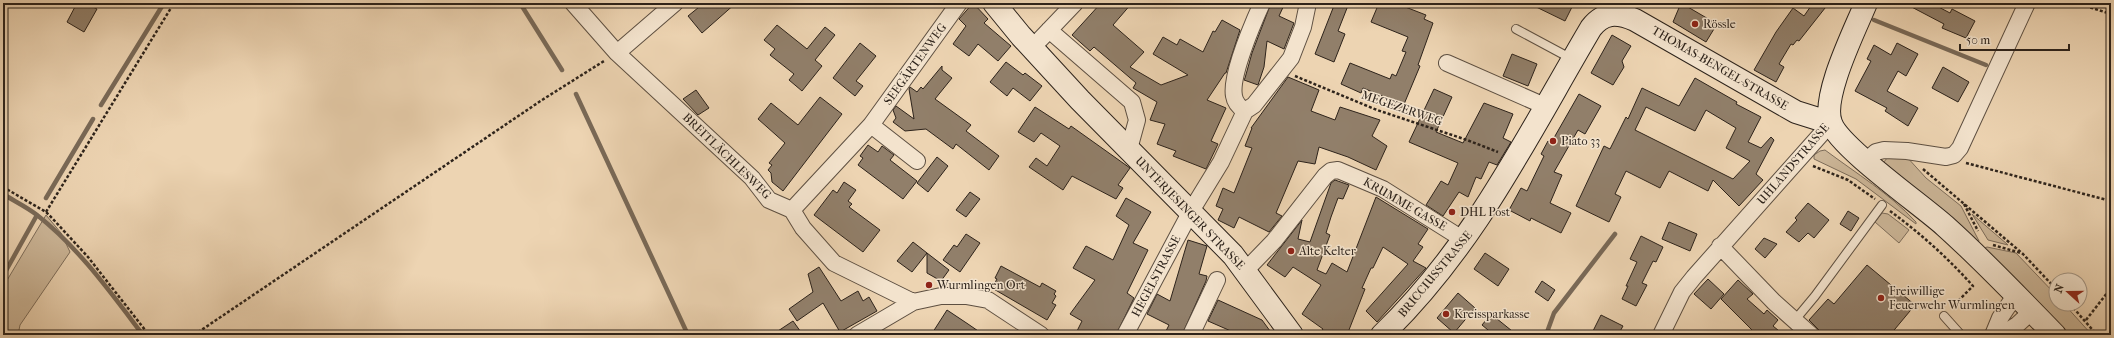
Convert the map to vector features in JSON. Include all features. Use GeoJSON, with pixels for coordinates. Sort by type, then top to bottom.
{"type":"FeatureCollection","features":[{"type":"Feature","properties":{"kind":"main road","name":"UNTERJESINGER STRASSE"},"geometry":{"type":"LineString","coordinates":[[994,3],[1032,48],[1221,242],[1245,270],[1292,335]]}},
{"type":"Feature","properties":{"kind":"main road","name":"UHLANDSTRASSE"},"geometry":{"type":"LineString","coordinates":[[1831,123],[1829,111],[1831,94],[1866,3]]}},
{"type":"Feature","properties":{"kind":"main road","name":"THOMAS-BENGEL-STRASSE"},"geometry":{"type":"LineString","coordinates":[[1609,9],[1635,20],[1796,112],[1831,123]]}},
{"type":"Feature","properties":{"kind":"main road","name":"BRICCIUSSTRASSE"},"geometry":{"type":"LineString","coordinates":[[1382,335],[1421,295],[1464,240],[1516,160],[1596,21],[1609,9]]}},
{"type":"Feature","properties":{"kind":"main road"},"geometry":{"type":"LineString","coordinates":[[1831,123],[1841,139],[1866,161],[1921,205],[1979,247],[2016,294],[2055,335]]}},
{"type":"Feature","properties":{"kind":"street","name":"BREITLÄCHLESWEG"},"geometry":{"type":"LineString","coordinates":[[573,3],[617,53],[752,178],[769,200],[792,210]]}},
{"type":"Feature","properties":{"kind":"street"},"geometry":{"type":"LineString","coordinates":[[617,53],[675,3]]}},
{"type":"Feature","properties":{"kind":"street","name":"SEEGÄRTENWEG"},"geometry":{"type":"LineString","coordinates":[[792,210],[870,125],[909,74],[959,3]]}},
{"type":"Feature","properties":{"kind":"street"},"geometry":{"type":"LineString","coordinates":[[1032,48],[1075,3]]}},
{"type":"Feature","properties":{"kind":"street"},"geometry":{"type":"LineString","coordinates":[[1245,111],[1236,104],[1234,95],[1235,85],[1248,36],[1262,3]]}},
{"type":"Feature","properties":{"kind":"street","name":"HEGELSTRASSE"},"geometry":{"type":"LineString","coordinates":[[1125,335],[1191,211],[1221,162],[1245,111],[1254,105],[1291,58],[1299,39],[1308,3]]}},
{"type":"Feature","properties":{"kind":"street"},"geometry":{"type":"LineString","coordinates":[[1866,161],[1876,152],[1884,150],[1907,151],[1946,157],[1954,155],[1960,148],[2027,3]]}},
{"type":"Feature","properties":{"kind":"street","name":"UNTERJESINGER STRASSE"},"geometry":{"type":"LineString","coordinates":[[1049,30],[1132,102],[1137,120],[1129,149]]}},
{"type":"Feature","properties":{"kind":"street"},"geometry":{"type":"LineString","coordinates":[[1447,63],[1547,107]]}},
{"type":"Feature","properties":{"kind":"street","name":"UHLANDSTRASSE"},"geometry":{"type":"LineString","coordinates":[[1660,335],[1682,292],[1720,246],[1831,123]]}},
{"type":"Feature","properties":{"kind":"street"},"geometry":{"type":"LineString","coordinates":[[870,125],[917,162]]}},
{"type":"Feature","properties":{"kind":"street","name":"KRUMME GASSE"},"geometry":{"type":"LineString","coordinates":[[1245,270],[1274,241],[1325,176],[1331,171],[1338,170],[1384,189],[1464,240]]}},
{"type":"Feature","properties":{"kind":"street"},"geometry":{"type":"LineString","coordinates":[[792,210],[803,228],[834,262],[913,302]]}},
{"type":"Feature","properties":{"kind":"street"},"geometry":{"type":"LineString","coordinates":[[1720,246],[1774,302],[1811,335]]}},
{"type":"Feature","properties":{"kind":"street"},"geometry":{"type":"LineString","coordinates":[[1191,335],[1218,280]]}},
{"type":"Feature","properties":{"kind":"street"},"geometry":{"type":"LineString","coordinates":[[1993,335],[2000,318],[2016,294]]}},
{"type":"Feature","properties":{"kind":"street"},"geometry":{"type":"LineString","coordinates":[[857,335],[913,302],[942,296],[966,296],[988,300],[1041,335]]}},
{"type":"Feature","properties":{"kind":"street"},"geometry":{"type":"LineString","coordinates":[[2001,335],[2017,325],[2032,311]]}},
{"type":"Feature","properties":{"kind":"lane"},"geometry":{"type":"LineString","coordinates":[[1516,29],[1573,60]]}},
{"type":"Feature","properties":{"kind":"lane"},"geometry":{"type":"LineString","coordinates":[[1795,320],[1815,296],[1882,205]]}},
{"type":"Feature","properties":{"kind":"lane"},"geometry":{"type":"LineString","coordinates":[[1944,316],[1961,335]]}},
{"type":"Feature","properties":{"kind":"path"},"geometry":{"type":"LineString","coordinates":[[46,212],[174,3]]}},
{"type":"Feature","properties":{"kind":"path"},"geometry":{"type":"LineString","coordinates":[[2076,3],[2111,14]]}},
{"type":"Feature","properties":{"kind":"path"},"geometry":{"type":"LineString","coordinates":[[194,335],[542,100],[617,53]]}},
{"type":"Feature","properties":{"kind":"path","name":"MEGEZERWEG"},"geometry":{"type":"LineString","coordinates":[[1282,71],[1377,110],[1467,140],[1516,160]]}},
{"type":"Feature","properties":{"kind":"path"},"geometry":{"type":"LineString","coordinates":[[1907,151],[1927,174],[1964,202],[2023,254],[2048,281]]}},
{"type":"Feature","properties":{"kind":"path"},"geometry":{"type":"LineString","coordinates":[[1954,155],[1968,164],[2111,201]]}},
{"type":"Feature","properties":{"kind":"path"},"geometry":{"type":"LineString","coordinates":[[1800,159],[1848,180],[1922,236],[1973,286],[1944,316]]}},
{"type":"Feature","properties":{"kind":"path"},"geometry":{"type":"LineString","coordinates":[[3,187],[46,212],[88,257],[149,335]]}},
{"type":"Feature","properties":{"kind":"path"},"geometry":{"type":"LineString","coordinates":[[1964,202],[1979,247],[2023,254]]}},
{"type":"Feature","properties":{"kind":"path"},"geometry":{"type":"LineString","coordinates":[[2086,320],[2111,288]]}},
{"type":"Feature","properties":{"kind":"path"},"geometry":{"type":"LineString","coordinates":[[2078,312],[2098,335]]}},
{"type":"Feature","properties":{"kind":"shaded area"},"geometry":{"type":"Polygon","coordinates":[[[1825,150],[1884,193],[1906,212],[1916,222],[1916,224],[1856,179],[1814,159],[1814,155],[1825,150]]]}},
{"type":"Feature","properties":{"kind":"shaded area"},"geometry":{"type":"Polygon","coordinates":[[[1906,156],[1926,178],[1961,206],[1979,241],[1977,244],[1883,163],[1888,157],[1906,156]]]}},
{"type":"Feature","properties":{"kind":"shaded area"},"geometry":{"type":"Polygon","coordinates":[[[1882,213],[1888,214],[1909,230],[1899,243],[1875,222],[1882,213]]]}},
{"type":"Feature","properties":{"kind":"shaded area"},"geometry":{"type":"Polygon","coordinates":[[[1972,214],[2007,244],[2008,245],[1988,240],[1972,214]]]}},
{"type":"Feature","properties":{"kind":"shaded area"},"geometry":{"type":"Polygon","coordinates":[[[46,215],[61,233],[70,252],[20,325],[18,335],[3,335],[3,287],[46,215]]]}},
{"type":"Feature","properties":{"kind":"shaded area"},"geometry":{"type":"Polygon","coordinates":[[[1987,247],[2016,253],[2048,287],[2048,312],[2071,312],[2092,335],[2069,335],[2017,281],[1983,249],[1987,247]]]}},
{"type":"Feature","properties":{"kind":"building"},"geometry":{"type":"Polygon","coordinates":[[[77,3],[85,3],[97,9],[84,32],[67,22],[77,3]]]}},
{"type":"Feature","properties":{"kind":"building"},"geometry":{"type":"Polygon","coordinates":[[[704,3],[736,3],[702,33],[688,16],[704,3]]]}},
{"type":"Feature","properties":{"kind":"building"},"geometry":{"type":"Polygon","coordinates":[[[973,3],[988,19],[984,23],[1011,46],[998,61],[978,44],[969,56],[953,44],[966,26],[959,19],[973,3]]]}},
{"type":"Feature","properties":{"kind":"building"},"geometry":{"type":"Polygon","coordinates":[[[1101,3],[1132,3],[1113,25],[1144,52],[1130,67],[1161,85],[1188,75],[1153,54],[1163,37],[1177,45],[1180,39],[1203,52],[1213,31],[1215,32],[1222,20],[1240,30],[1226,73],[1207,100],[1226,108],[1211,141],[1218,144],[1206,169],[1173,156],[1176,151],[1157,144],[1165,124],[1150,120],[1157,102],[1133,88],[1136,83],[1094,47],[1090,51],[1072,35],[1101,3]]]}},
{"type":"Feature","properties":{"kind":"building"},"geometry":{"type":"Polygon","coordinates":[[[1271,3],[1285,3],[1279,16],[1294,23],[1284,49],[1267,41],[1264,67],[1258,85],[1244,80],[1252,53],[1271,3]]]}},
{"type":"Feature","properties":{"kind":"building"},"geometry":{"type":"Polygon","coordinates":[[[1335,3],[1349,3],[1338,31],[1345,34],[1334,62],[1315,54],[1335,3]]]}},
{"type":"Feature","properties":{"kind":"building"},"geometry":{"type":"Polygon","coordinates":[[[1379,3],[1395,3],[1426,15],[1424,19],[1433,23],[1418,65],[1420,66],[1402,109],[1387,103],[1389,99],[1363,88],[1361,93],[1341,84],[1350,63],[1390,79],[1392,74],[1396,76],[1406,52],[1402,51],[1408,37],[1371,22],[1379,3]]]}},
{"type":"Feature","properties":{"kind":"building"},"geometry":{"type":"Polygon","coordinates":[[[1528,3],[1574,3],[1565,21],[1528,3]]]}},
{"type":"Feature","properties":{"kind":"building","name":"Rössle"},"geometry":{"type":"Polygon","coordinates":[[[1681,3],[1717,24],[1706,42],[1673,22],[1681,3]]]}},
{"type":"Feature","properties":{"kind":"building"},"geometry":{"type":"Polygon","coordinates":[[[1813,3],[1829,3],[1799,41],[1797,40],[1793,45],[1791,44],[1779,64],[1784,67],[1776,82],[1754,70],[1776,32],[1793,8],[1804,16],[1813,3]]]}},
{"type":"Feature","properties":{"kind":"building"},"geometry":{"type":"Polygon","coordinates":[[[1904,3],[1931,3],[1950,13],[1952,9],[1975,21],[1966,38],[1942,28],[1944,24],[1904,3]]]}},
{"type":"Feature","properties":{"kind":"building"},"geometry":{"type":"Polygon","coordinates":[[[777,25],[807,49],[825,27],[835,35],[815,60],[822,66],[802,91],[789,80],[794,74],[770,55],[775,49],[764,40],[777,25]]]}},
{"type":"Feature","properties":{"kind":"building"},"geometry":{"type":"Polygon","coordinates":[[[1612,35],[1631,46],[1622,61],[1624,67],[1613,85],[1591,73],[1612,35]]]}},
{"type":"Feature","properties":{"kind":"building"},"geometry":{"type":"Polygon","coordinates":[[[860,43],[876,56],[856,81],[863,86],[855,96],[833,78],[860,43]]]}},
{"type":"Feature","properties":{"kind":"building"},"geometry":{"type":"Polygon","coordinates":[[[1897,43],[1918,54],[1906,76],[1898,71],[1887,91],[1918,108],[1908,126],[1885,111],[1887,108],[1855,91],[1871,61],[1867,59],[1874,45],[1891,55],[1897,43]]]}},
{"type":"Feature","properties":{"kind":"building"},"geometry":{"type":"Polygon","coordinates":[[[1512,54],[1537,64],[1528,86],[1503,76],[1512,54]]]}},
{"type":"Feature","properties":{"kind":"building"},"geometry":{"type":"Polygon","coordinates":[[[1006,62],[1023,75],[1025,73],[1042,86],[1030,101],[1013,88],[1007,96],[990,82],[1006,62]]]}},
{"type":"Feature","properties":{"kind":"building"},"geometry":{"type":"Polygon","coordinates":[[[942,66],[942,70],[952,78],[935,99],[971,125],[966,131],[999,156],[989,170],[956,144],[953,149],[926,129],[905,131],[893,122],[896,118],[893,110],[896,106],[914,119],[909,89],[910,87],[917,92],[921,87],[923,89],[942,66]]]}},
{"type":"Feature","properties":{"kind":"building"},"geometry":{"type":"Polygon","coordinates":[[[1943,67],[1969,82],[1958,102],[1932,88],[1943,67]]]}},
{"type":"Feature","properties":{"kind":"building"},"geometry":{"type":"Polygon","coordinates":[[[1288,77],[1319,90],[1311,111],[1335,120],[1340,107],[1380,120],[1372,136],[1387,146],[1376,170],[1348,157],[1319,147],[1315,164],[1298,161],[1276,213],[1282,216],[1269,232],[1239,217],[1234,228],[1218,220],[1223,209],[1216,206],[1223,188],[1234,193],[1252,148],[1245,146],[1251,128],[1288,77]]]}},
{"type":"Feature","properties":{"kind":"building"},"geometry":{"type":"Polygon","coordinates":[[[1695,78],[1737,102],[1736,104],[1761,117],[1748,142],[1761,148],[1771,137],[1774,140],[1756,174],[1763,180],[1739,206],[1713,180],[1708,191],[1669,171],[1660,188],[1626,171],[1615,194],[1621,197],[1609,222],[1576,206],[1604,146],[1610,149],[1626,117],[1628,119],[1642,88],[1679,106],[1695,78]],[[1646,107],[1635,130],[1733,179],[1750,161],[1726,148],[1736,128],[1706,110],[1695,131],[1646,107]]]}},
{"type":"Feature","properties":{"kind":"building"},"geometry":{"type":"Polygon","coordinates":[[[1434,89],[1452,97],[1436,132],[1463,143],[1484,103],[1513,114],[1503,138],[1511,142],[1497,165],[1489,162],[1481,179],[1476,177],[1468,197],[1459,192],[1443,216],[1426,205],[1441,181],[1448,185],[1458,163],[1409,142],[1434,89]]]}},
{"type":"Feature","properties":{"kind":"building"},"geometry":{"type":"Polygon","coordinates":[[[696,90],[709,108],[698,115],[683,99],[696,90]]]}},
{"type":"Feature","properties":{"kind":"building"},"geometry":{"type":"Polygon","coordinates":[[[1579,94],[1601,106],[1585,134],[1578,130],[1554,172],[1562,175],[1550,203],[1571,213],[1561,233],[1531,218],[1530,221],[1509,210],[1521,188],[1527,191],[1544,156],[1541,154],[1548,141],[1551,143],[1579,94]]]}},
{"type":"Feature","properties":{"kind":"building"},"geometry":{"type":"Polygon","coordinates":[[[820,97],[842,114],[783,191],[772,182],[771,173],[768,170],[772,165],[769,163],[785,143],[758,119],[771,103],[798,125],[820,97]]]}},
{"type":"Feature","properties":{"kind":"building"},"geometry":{"type":"Polygon","coordinates":[[[1035,107],[1069,129],[1071,126],[1130,168],[1118,185],[1123,188],[1116,199],[1072,176],[1063,190],[1029,167],[1036,158],[1047,166],[1060,146],[1041,133],[1034,142],[1018,132],[1035,107]]]}},
{"type":"Feature","properties":{"kind":"building"},"geometry":{"type":"Polygon","coordinates":[[[868,145],[878,152],[882,146],[894,155],[890,160],[917,181],[903,199],[858,165],[863,158],[860,156],[868,145]]]}},
{"type":"Feature","properties":{"kind":"building"},"geometry":{"type":"Polygon","coordinates":[[[937,157],[948,166],[928,192],[917,183],[937,157]]]}},
{"type":"Feature","properties":{"kind":"building"},"geometry":{"type":"Polygon","coordinates":[[[1335,180],[1349,185],[1343,199],[1338,198],[1326,233],[1330,235],[1317,270],[1326,274],[1332,263],[1347,272],[1376,197],[1428,229],[1418,244],[1423,247],[1413,261],[1426,268],[1377,322],[1366,311],[1408,264],[1383,247],[1362,288],[1365,289],[1347,335],[1319,335],[1323,329],[1302,314],[1321,285],[1293,267],[1285,277],[1267,265],[1302,220],[1298,239],[1310,242],[1331,183],[1335,180]]]}},
{"type":"Feature","properties":{"kind":"building"},"geometry":{"type":"Polygon","coordinates":[[[844,182],[856,190],[848,201],[852,204],[849,207],[880,230],[863,252],[814,215],[833,190],[837,193],[844,182]]]}},
{"type":"Feature","properties":{"kind":"building"},"geometry":{"type":"Polygon","coordinates":[[[970,192],[980,199],[966,217],[956,210],[970,192]]]}},
{"type":"Feature","properties":{"kind":"building"},"geometry":{"type":"Polygon","coordinates":[[[1126,198],[1151,212],[1133,243],[1148,250],[1127,293],[1134,298],[1116,335],[1075,335],[1082,321],[1070,314],[1095,280],[1073,268],[1086,246],[1113,260],[1129,225],[1116,216],[1126,198]]]}},
{"type":"Feature","properties":{"kind":"building"},"geometry":{"type":"Polygon","coordinates":[[[1808,203],[1829,220],[1814,238],[1808,233],[1799,242],[1786,232],[1797,220],[1795,218],[1808,203]]]}},
{"type":"Feature","properties":{"kind":"building"},"geometry":{"type":"Polygon","coordinates":[[[1848,211],[1859,218],[1851,231],[1840,224],[1848,211]]]}},
{"type":"Feature","properties":{"kind":"building"},"geometry":{"type":"Polygon","coordinates":[[[1669,222],[1697,234],[1690,251],[1662,239],[1669,222]]]}},
{"type":"Feature","properties":{"kind":"building"},"geometry":{"type":"Polygon","coordinates":[[[966,234],[980,243],[960,272],[943,260],[954,245],[957,247],[966,234]]]}},
{"type":"Feature","properties":{"kind":"building"},"geometry":{"type":"Polygon","coordinates":[[[1641,236],[1663,247],[1656,262],[1653,261],[1642,283],[1647,285],[1636,306],[1622,299],[1637,262],[1630,259],[1641,236]]]}},
{"type":"Feature","properties":{"kind":"building"},"geometry":{"type":"Polygon","coordinates":[[[1764,238],[1777,244],[1765,258],[1755,249],[1764,238]]]}},
{"type":"Feature","properties":{"kind":"building"},"geometry":{"type":"Polygon","coordinates":[[[1188,240],[1207,246],[1199,274],[1207,276],[1206,281],[1182,335],[1164,335],[1169,325],[1147,314],[1157,294],[1170,301],[1188,240]]]}},
{"type":"Feature","properties":{"kind":"building"},"geometry":{"type":"Polygon","coordinates":[[[913,242],[927,253],[912,272],[897,261],[913,242]]]}},
{"type":"Feature","properties":{"kind":"building"},"geometry":{"type":"Polygon","coordinates":[[[927,253],[949,270],[941,281],[927,273],[927,253]]]}},
{"type":"Feature","properties":{"kind":"building"},"geometry":{"type":"Polygon","coordinates":[[[1485,253],[1509,269],[1498,286],[1474,269],[1485,253]]]}},
{"type":"Feature","properties":{"kind":"building"},"geometry":{"type":"Polygon","coordinates":[[[1867,265],[1915,305],[1890,335],[1824,335],[1809,320],[1828,299],[1834,304],[1867,265]]]}},
{"type":"Feature","properties":{"kind":"building"},"geometry":{"type":"Polygon","coordinates":[[[1001,266],[1040,287],[1042,283],[1056,291],[1054,294],[1056,296],[1052,303],[1056,305],[1047,320],[992,288],[997,279],[995,278],[1001,266]]]}},
{"type":"Feature","properties":{"kind":"building"},"geometry":{"type":"Polygon","coordinates":[[[819,267],[841,301],[858,291],[863,301],[869,297],[877,311],[840,332],[823,303],[797,321],[789,309],[813,292],[808,274],[819,267]]]}},
{"type":"Feature","properties":{"kind":"building"},"geometry":{"type":"Polygon","coordinates":[[[1708,279],[1724,294],[1711,309],[1694,294],[1708,279]]]}},
{"type":"Feature","properties":{"kind":"building"},"geometry":{"type":"Polygon","coordinates":[[[1738,280],[1753,294],[1747,299],[1764,314],[1767,310],[1778,320],[1773,326],[1784,335],[1757,335],[1721,299],[1738,280]]]}},
{"type":"Feature","properties":{"kind":"building"},"geometry":{"type":"Polygon","coordinates":[[[1542,281],[1555,290],[1548,301],[1535,292],[1542,281]]]}},
{"type":"Feature","properties":{"kind":"building"},"geometry":{"type":"Polygon","coordinates":[[[1458,293],[1475,308],[1454,333],[1437,318],[1458,293]]]}},
{"type":"Feature","properties":{"kind":"building"},"geometry":{"type":"Polygon","coordinates":[[[1218,300],[1262,320],[1273,335],[1240,335],[1208,321],[1218,300]]]}},
{"type":"Feature","properties":{"kind":"building"},"geometry":{"type":"Polygon","coordinates":[[[947,310],[968,324],[984,335],[931,335],[947,310]]]}},
{"type":"Feature","properties":{"kind":"building"},"geometry":{"type":"Polygon","coordinates":[[[1491,314],[1517,335],[1494,335],[1482,325],[1491,314]]]}},
{"type":"Feature","properties":{"kind":"building"},"geometry":{"type":"Polygon","coordinates":[[[1601,315],[1623,326],[1618,335],[1591,335],[1601,315]]]}},
{"type":"Feature","properties":{"kind":"building"},"geometry":{"type":"Polygon","coordinates":[[[793,321],[803,335],[772,335],[793,321]]]}},
{"type":"Feature","properties":{"kind":"waterway"},"geometry":{"type":"LineString","coordinates":[[101,105],[164,3]]}},
{"type":"Feature","properties":{"kind":"waterway"},"geometry":{"type":"LineString","coordinates":[[520,3],[562,70]]}},
{"type":"Feature","properties":{"kind":"waterway"},"geometry":{"type":"LineString","coordinates":[[1874,20],[1986,65]]}},
{"type":"Feature","properties":{"kind":"waterway"},"geometry":{"type":"LineString","coordinates":[[576,94],[688,335]]}},
{"type":"Feature","properties":{"kind":"waterway"},"geometry":{"type":"LineString","coordinates":[[46,198],[93,119]]}},
{"type":"Feature","properties":{"kind":"waterway"},"geometry":{"type":"LineString","coordinates":[[3,194],[33,212],[81,256],[143,335]]}},
{"type":"Feature","properties":{"kind":"waterway"},"geometry":{"type":"LineString","coordinates":[[3,276],[37,215]]}},
{"type":"Feature","properties":{"kind":"waterway"},"geometry":{"type":"LineString","coordinates":[[1546,335],[1554,313],[1615,234]]}},
{"type":"Feature","properties":{"kind":"place","name":"Rössle"},"geometry":{"type":"Point","coordinates":[1695,24]}},
{"type":"Feature","properties":{"kind":"place","name":"Piato 33"},"geometry":{"type":"Point","coordinates":[1553,141]}},
{"type":"Feature","properties":{"kind":"place","name":"DHL Post"},"geometry":{"type":"Point","coordinates":[1452,212]}},
{"type":"Feature","properties":{"kind":"place","name":"Alte Kelter"},"geometry":{"type":"Point","coordinates":[1291,251]}},
{"type":"Feature","properties":{"kind":"place","name":"Wurmlingen Ort"},"geometry":{"type":"Point","coordinates":[929,285]}},
{"type":"Feature","properties":{"kind":"place","name":"Freiwillige Feuerwehr Wurmlingen"},"geometry":{"type":"Point","coordinates":[1881,298]}},
{"type":"Feature","properties":{"kind":"place","name":"Kreissparkasse"},"geometry":{"type":"Point","coordinates":[1446,314]}}]}
